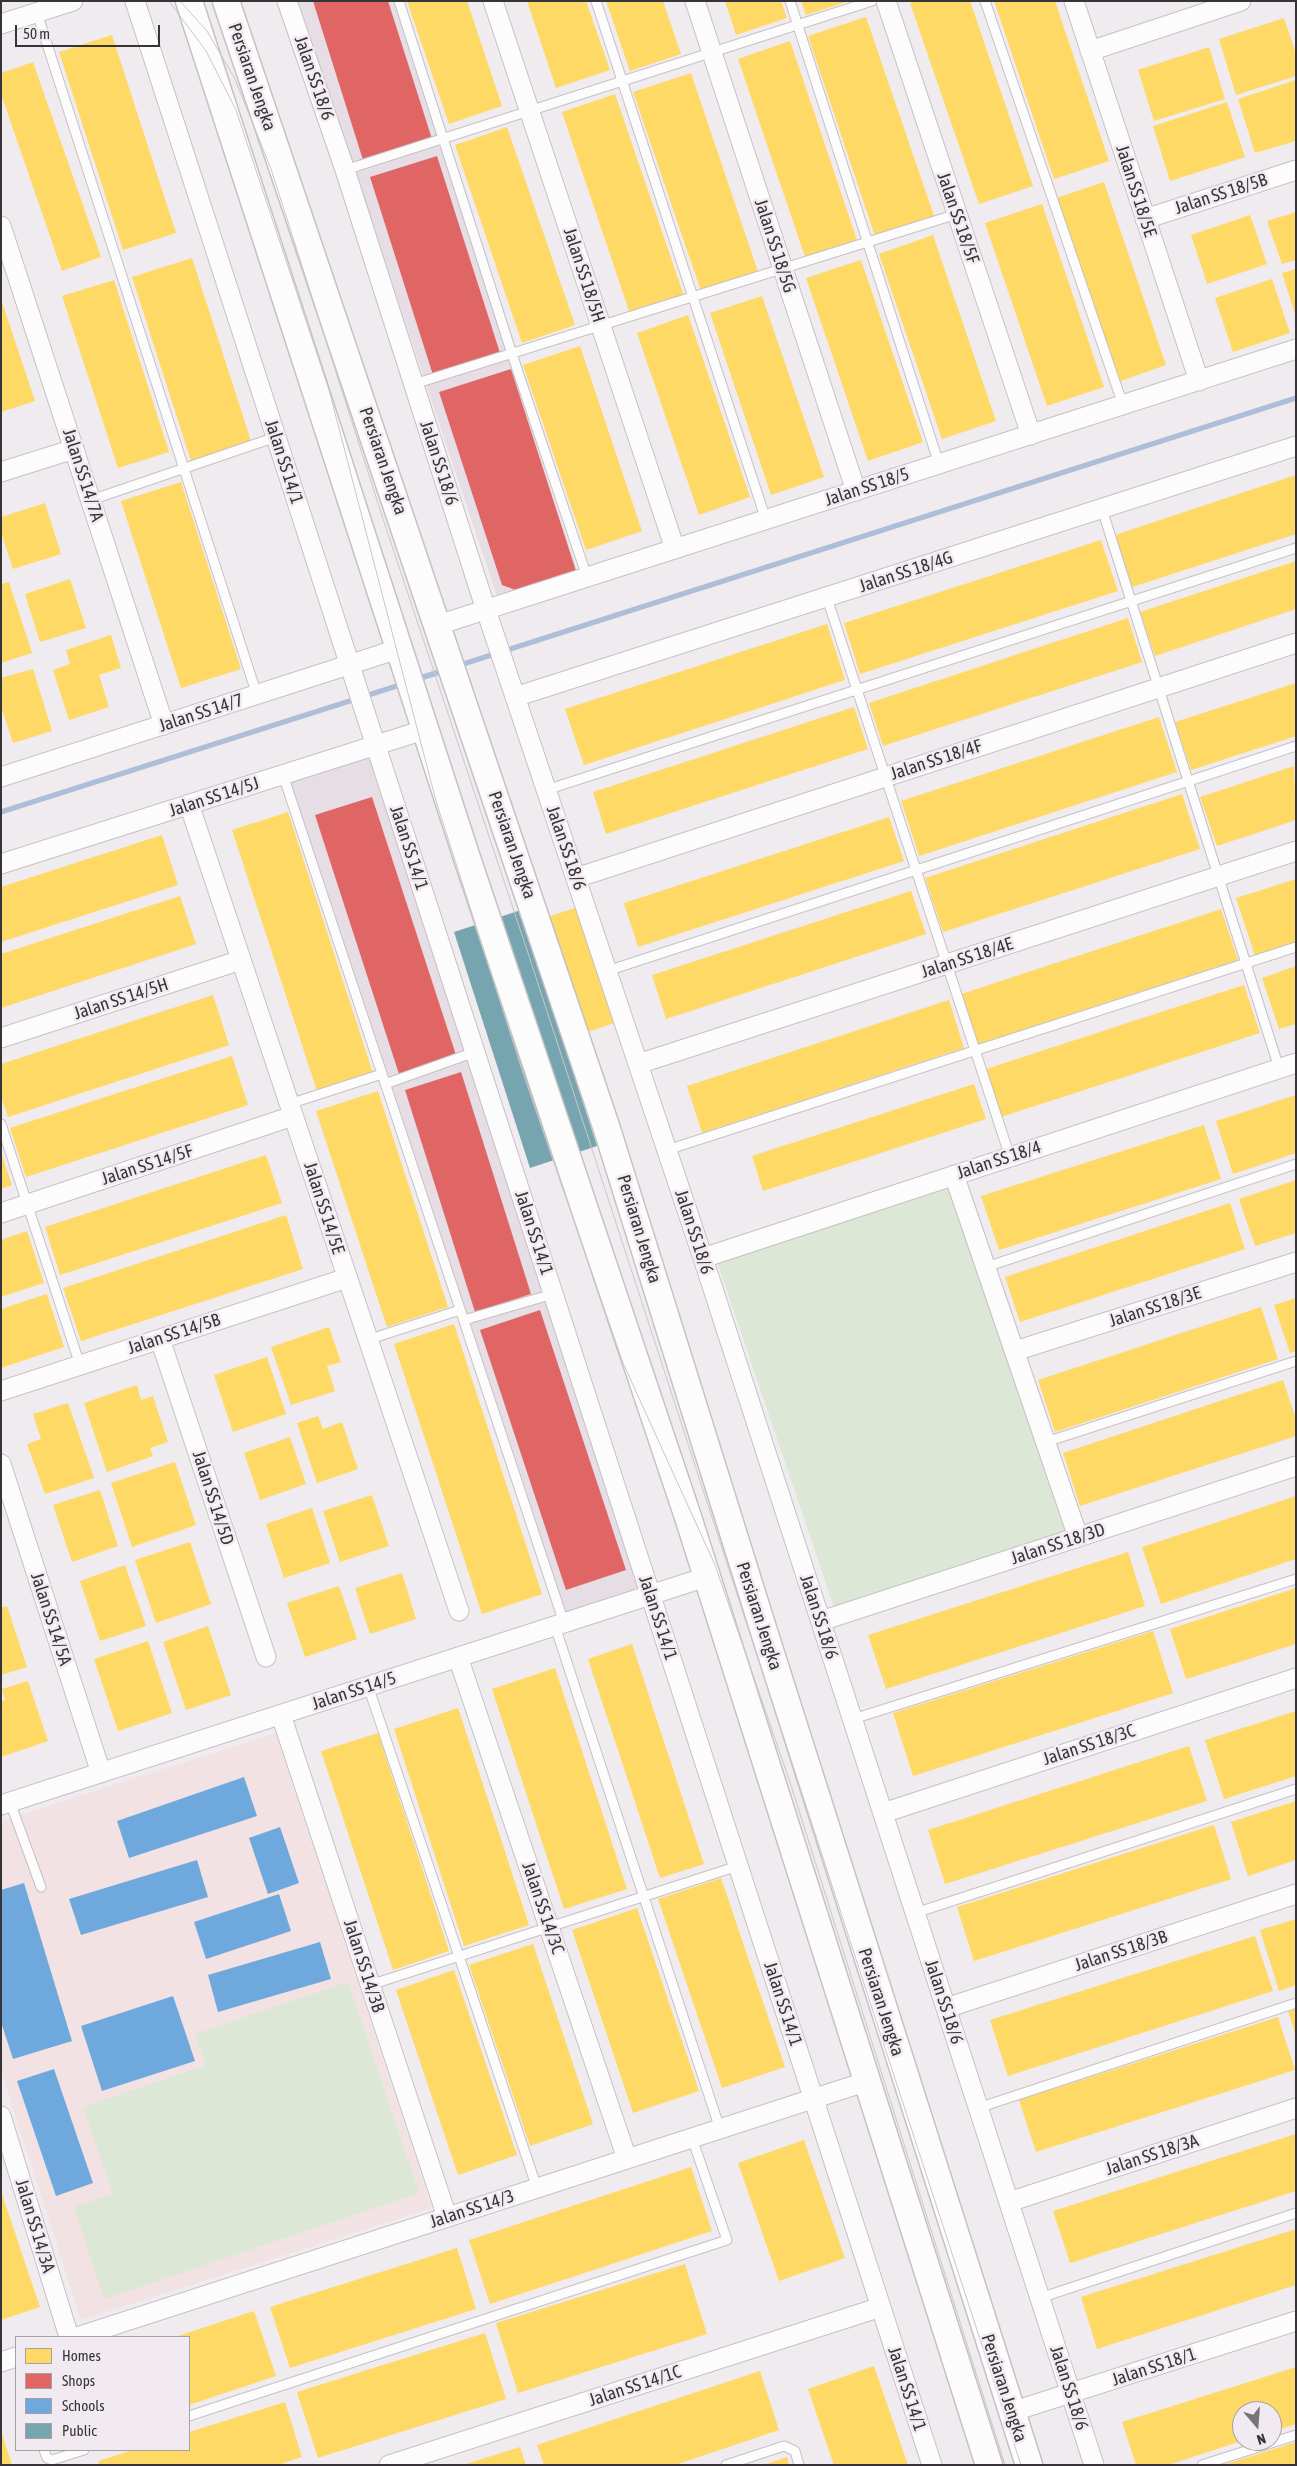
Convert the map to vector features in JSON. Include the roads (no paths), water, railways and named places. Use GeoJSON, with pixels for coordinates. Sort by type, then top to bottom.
{"type":"FeatureCollection","features":[{"type":"Feature","properties":{"kind":"main road","name":"Persiaran Jengka"},"geometry":{"type":"LineString","coordinates":[[190,1],[412,682],[470,867],[688,1517],[989,2465]]}},
{"type":"Feature","properties":{"kind":"main road","name":"Persiaran Jengka"},"geometry":{"type":"LineString","coordinates":[[226,1],[606,1126],[902,2069],[1029,2465]]}},
{"type":"Feature","properties":{"kind":"main road"},"geometry":{"type":"LineString","coordinates":[[868,2081],[902,2069]]}},
{"type":"Feature","properties":{"kind":"street"},"geometry":{"type":"LineString","coordinates":[[1,24],[72,1]]}},
{"type":"Feature","properties":{"kind":"street","name":"Jalan SS 14/1"},"geometry":{"type":"LineString","coordinates":[[135,1],[932,2465]]}},
{"type":"Feature","properties":{"kind":"street","name":"Jalan SS 18/6"},"geometry":{"type":"LineString","coordinates":[[287,1],[345,170],[486,610],[703,1258],[1094,2465]]}},
{"type":"Feature","properties":{"kind":"street","name":"Jalan SS 18/5H"},"geometry":{"type":"LineString","coordinates":[[493,1],[675,549]]}},
{"type":"Feature","properties":{"kind":"street","name":"Jalan SS 18/5G"},"geometry":{"type":"LineString","coordinates":[[695,1],[856,491]]}},
{"type":"Feature","properties":{"kind":"street","name":"Jalan SS 18/5F"},"geometry":{"type":"LineString","coordinates":[[886,1],[1031,435]]}},
{"type":"Feature","properties":{"kind":"street","name":"Jalan SS 18/5E"},"geometry":{"type":"LineString","coordinates":[[1074,1],[1199,381]]}},
{"type":"Feature","properties":{"kind":"street"},"geometry":{"type":"LineString","coordinates":[[1090,50],[1241,1]]}},
{"type":"Feature","properties":{"kind":"street","name":"Jalan SS 18/5B"},"geometry":{"type":"LineString","coordinates":[[1145,219],[1296,170]]}},
{"type":"Feature","properties":{"kind":"street","name":"Jalan SS 14/7A"},"geometry":{"type":"LineString","coordinates":[[1,226],[4,246],[74,449],[164,725]]}},
{"type":"Feature","properties":{"kind":"street","name":"Jalan SS 18/5"},"geometry":{"type":"LineString","coordinates":[[438,625],[1296,349]]}},
{"type":"Feature","properties":{"kind":"street","name":"Jalan SS 18/4G"},"geometry":{"type":"LineString","coordinates":[[515,697],[1296,446]]}},
{"type":"Feature","properties":{"kind":"street"},"geometry":{"type":"LineString","coordinates":[[1,472],[74,449]]}},
{"type":"Feature","properties":{"kind":"street","name":"Jalan SS 18/4F"},"geometry":{"type":"LineString","coordinates":[[576,878],[1296,643]]}},
{"type":"Feature","properties":{"kind":"street","name":"Jalan SS 14/7"},"geometry":{"type":"LineString","coordinates":[[1,778],[401,648]]}},
{"type":"Feature","properties":{"kind":"street","name":"Jalan SS 14/5J"},"geometry":{"type":"LineString","coordinates":[[1,864],[426,729]]}},
{"type":"Feature","properties":{"kind":"street","name":"Jalan SS 14/5E"},"geometry":{"type":"LineString","coordinates":[[189,804],[459,1611]]}},
{"type":"Feature","properties":{"kind":"street","name":"Jalan SS 18/4E"},"geometry":{"type":"LineString","coordinates":[[638,1064],[1296,851]]}},
{"type":"Feature","properties":{"kind":"street","name":"Jalan SS 14/5H"},"geometry":{"type":"LineString","coordinates":[[1,1038],[241,960]]}},
{"type":"Feature","properties":{"kind":"street","name":"Jalan SS 18/4"},"geometry":{"type":"LineString","coordinates":[[703,1258],[1288,1065]]}},
{"type":"Feature","properties":{"kind":"street","name":"Jalan SS 14/5F"},"geometry":{"type":"LineString","coordinates":[[1,1213],[291,1110]]}},
{"type":"Feature","properties":{"kind":"street"},"geometry":{"type":"LineString","coordinates":[[954,1175],[1078,1537]]}},
{"type":"Feature","properties":{"kind":"street","name":"Jalan SS 18/3E"},"geometry":{"type":"LineString","coordinates":[[1015,1352],[1296,1262]]}},
{"type":"Feature","properties":{"kind":"street","name":"Jalan SS 14/5B"},"geometry":{"type":"LineString","coordinates":[[1,1391],[347,1278]]}},
{"type":"Feature","properties":{"kind":"street","name":"Jalan SS 14/5D"},"geometry":{"type":"LineString","coordinates":[[160,1339],[266,1657]]}},
{"type":"Feature","properties":{"kind":"street","name":"Jalan SS 14/5A"},"geometry":{"type":"LineString","coordinates":[[1,1464],[102,1773]]}},
{"type":"Feature","properties":{"kind":"street","name":"Jalan SS 18/3D"},"geometry":{"type":"LineString","coordinates":[[821,1621],[1296,1466]]}},
{"type":"Feature","properties":{"kind":"street","name":"Jalan SS 14/5"},"geometry":{"type":"LineString","coordinates":[[6,1804],[706,1577]]}},
{"type":"Feature","properties":{"kind":"street","name":"Jalan SS 14/3C"},"geometry":{"type":"LineString","coordinates":[[458,1657],[628,2159]]}},
{"type":"Feature","properties":{"kind":"street","name":"Jalan SS 18/3C"},"geometry":{"type":"LineString","coordinates":[[883,1813],[1296,1678]]}},
{"type":"Feature","properties":{"kind":"street","name":"Jalan SS 14/3B"},"geometry":{"type":"LineString","coordinates":[[282,1715],[446,2218]]}},
{"type":"Feature","properties":{"kind":"street","name":"Jalan SS 18/3B"},"geometry":{"type":"LineString","coordinates":[[946,2008],[1296,1894]]}},
{"type":"Feature","properties":{"kind":"street","name":"Jalan SS 14/3"},"geometry":{"type":"LineString","coordinates":[[80,2336],[868,2081]]}},
{"type":"Feature","properties":{"kind":"street","name":"Jalan SS 18/3A"},"geometry":{"type":"LineString","coordinates":[[1009,2202],[1296,2108]]}},
{"type":"Feature","properties":{"kind":"street","name":"Jalan SS 14/3A"},"geometry":{"type":"LineString","coordinates":[[1,2116],[69,2336]]}},
{"type":"Feature","properties":{"kind":"street","name":"Jalan SS 14/1C"},"geometry":{"type":"LineString","coordinates":[[390,2465],[881,2307]]}},
{"type":"Feature","properties":{"kind":"street","name":"Jalan SS 18/1"},"geometry":{"type":"LineString","coordinates":[[1012,2412],[1296,2321]]}},
{"type":"Feature","properties":{"kind":"street"},"geometry":{"type":"LineString","coordinates":[[1,2362],[15,2357]]}},
{"type":"Feature","properties":{"kind":"lane"},"geometry":{"type":"LineString","coordinates":[[399,1],[512,354],[587,577]]}},
{"type":"Feature","properties":{"kind":"lane"},"geometry":{"type":"LineString","coordinates":[[596,1],[766,520]]}},
{"type":"Feature","properties":{"kind":"lane"},"geometry":{"type":"LineString","coordinates":[[790,1],[939,464]]}},
{"type":"Feature","properties":{"kind":"lane"},"geometry":{"type":"LineString","coordinates":[[345,170],[872,1]]}},
{"type":"Feature","properties":{"kind":"lane"},"geometry":{"type":"LineString","coordinates":[[985,1],[1123,405]]}},
{"type":"Feature","properties":{"kind":"lane"},"geometry":{"type":"LineString","coordinates":[[37,13],[257,695]]}},
{"type":"Feature","properties":{"kind":"lane"},"geometry":{"type":"LineString","coordinates":[[414,384],[957,214]]}},
{"type":"Feature","properties":{"kind":"lane"},"geometry":{"type":"LineString","coordinates":[[91,500],[276,437]]}},
{"type":"Feature","properties":{"kind":"lane"},"geometry":{"type":"LineString","coordinates":[[1102,509],[1246,963],[1288,1065]]}},
{"type":"Feature","properties":{"kind":"lane"},"geometry":{"type":"LineString","coordinates":[[546,790],[1296,548]]}},
{"type":"Feature","properties":{"kind":"lane"},"geometry":{"type":"LineString","coordinates":[[827,598],[1010,1157]]}},
{"type":"Feature","properties":{"kind":"lane"},"geometry":{"type":"LineString","coordinates":[[607,971],[1296,746]]}},
{"type":"Feature","properties":{"kind":"lane"},"geometry":{"type":"LineString","coordinates":[[282,775],[464,1320],[644,1897],[720,2129]]}},
{"type":"Feature","properties":{"kind":"lane"},"geometry":{"type":"LineString","coordinates":[[667,1150],[1296,947]]}},
{"type":"Feature","properties":{"kind":"lane"},"geometry":{"type":"LineString","coordinates":[[385,1084],[475,1052]]}},
{"type":"Feature","properties":{"kind":"lane"},"geometry":{"type":"LineString","coordinates":[[291,1110],[382,1074]]}},
{"type":"Feature","properties":{"kind":"lane"},"geometry":{"type":"LineString","coordinates":[[1,1124],[80,1365]]}},
{"type":"Feature","properties":{"kind":"lane"},"geometry":{"type":"LineString","coordinates":[[986,1267],[1296,1164]]}},
{"type":"Feature","properties":{"kind":"lane"},"geometry":{"type":"LineString","coordinates":[[464,1320],[553,1294]]}},
{"type":"Feature","properties":{"kind":"lane"},"geometry":{"type":"LineString","coordinates":[[367,1340],[460,1310]]}},
{"type":"Feature","properties":{"kind":"lane"},"geometry":{"type":"LineString","coordinates":[[1046,1442],[1296,1361]]}},
{"type":"Feature","properties":{"kind":"lane"},"geometry":{"type":"LineString","coordinates":[[852,1719],[1296,1579]]}},
{"type":"Feature","properties":{"kind":"lane"},"geometry":{"type":"LineString","coordinates":[[368,1686],[537,2188]]}},
{"type":"Feature","properties":{"kind":"lane"},"geometry":{"type":"LineString","coordinates":[[915,1912],[1296,1790]]}},
{"type":"Feature","properties":{"kind":"lane"},"geometry":{"type":"LineString","coordinates":[[6,1804],[41,1887]]}},
{"type":"Feature","properties":{"kind":"lane"},"geometry":{"type":"LineString","coordinates":[[370,1986],[738,1866]]}},
{"type":"Feature","properties":{"kind":"lane"},"geometry":{"type":"LineString","coordinates":[[978,2108],[1296,2003]]}},
{"type":"Feature","properties":{"kind":"lane"},"geometry":{"type":"LineString","coordinates":[[190,2416],[727,2240],[692,2138]]}},
{"type":"Feature","properties":{"kind":"lane"},"geometry":{"type":"LineString","coordinates":[[1040,2298],[1296,2213]]}},
{"type":"Feature","properties":{"kind":"lane"},"geometry":{"type":"LineString","coordinates":[[1202,2465],[1296,2435]]}},
{"type":"Feature","properties":{"kind":"lane"},"geometry":{"type":"LineString","coordinates":[[726,2465],[784,2446],[795,2451],[799,2465]]}},
{"type":"Feature","properties":{"kind":"lane"},"geometry":{"type":"LineString","coordinates":[[44,2451],[47,2458],[52,2460],[81,2451]]}},
{"type":"Feature","properties":{"kind":"waterway"},"geometry":{"type":"LineString","coordinates":[[457,666],[1296,398]]}},
{"type":"Feature","properties":{"kind":"waterway"},"geometry":{"type":"LineString","coordinates":[[417,679],[446,670]]}},
{"type":"Feature","properties":{"kind":"waterway"},"geometry":{"type":"LineString","coordinates":[[1,812],[403,684]]}},
{"type":"Feature","properties":{"kind":"tram line"},"geometry":{"type":"LineString","coordinates":[[169,1],[206,51],[236,110],[329,390],[436,801],[523,1073],[623,1363],[715,1565],[791,1785],[1005,2465]]}},
{"type":"Feature","properties":{"kind":"tram line"},"geometry":{"type":"LineString","coordinates":[[180,1],[207,31],[235,79],[271,169],[383,519],[528,953],[1021,2465]]}}]}
